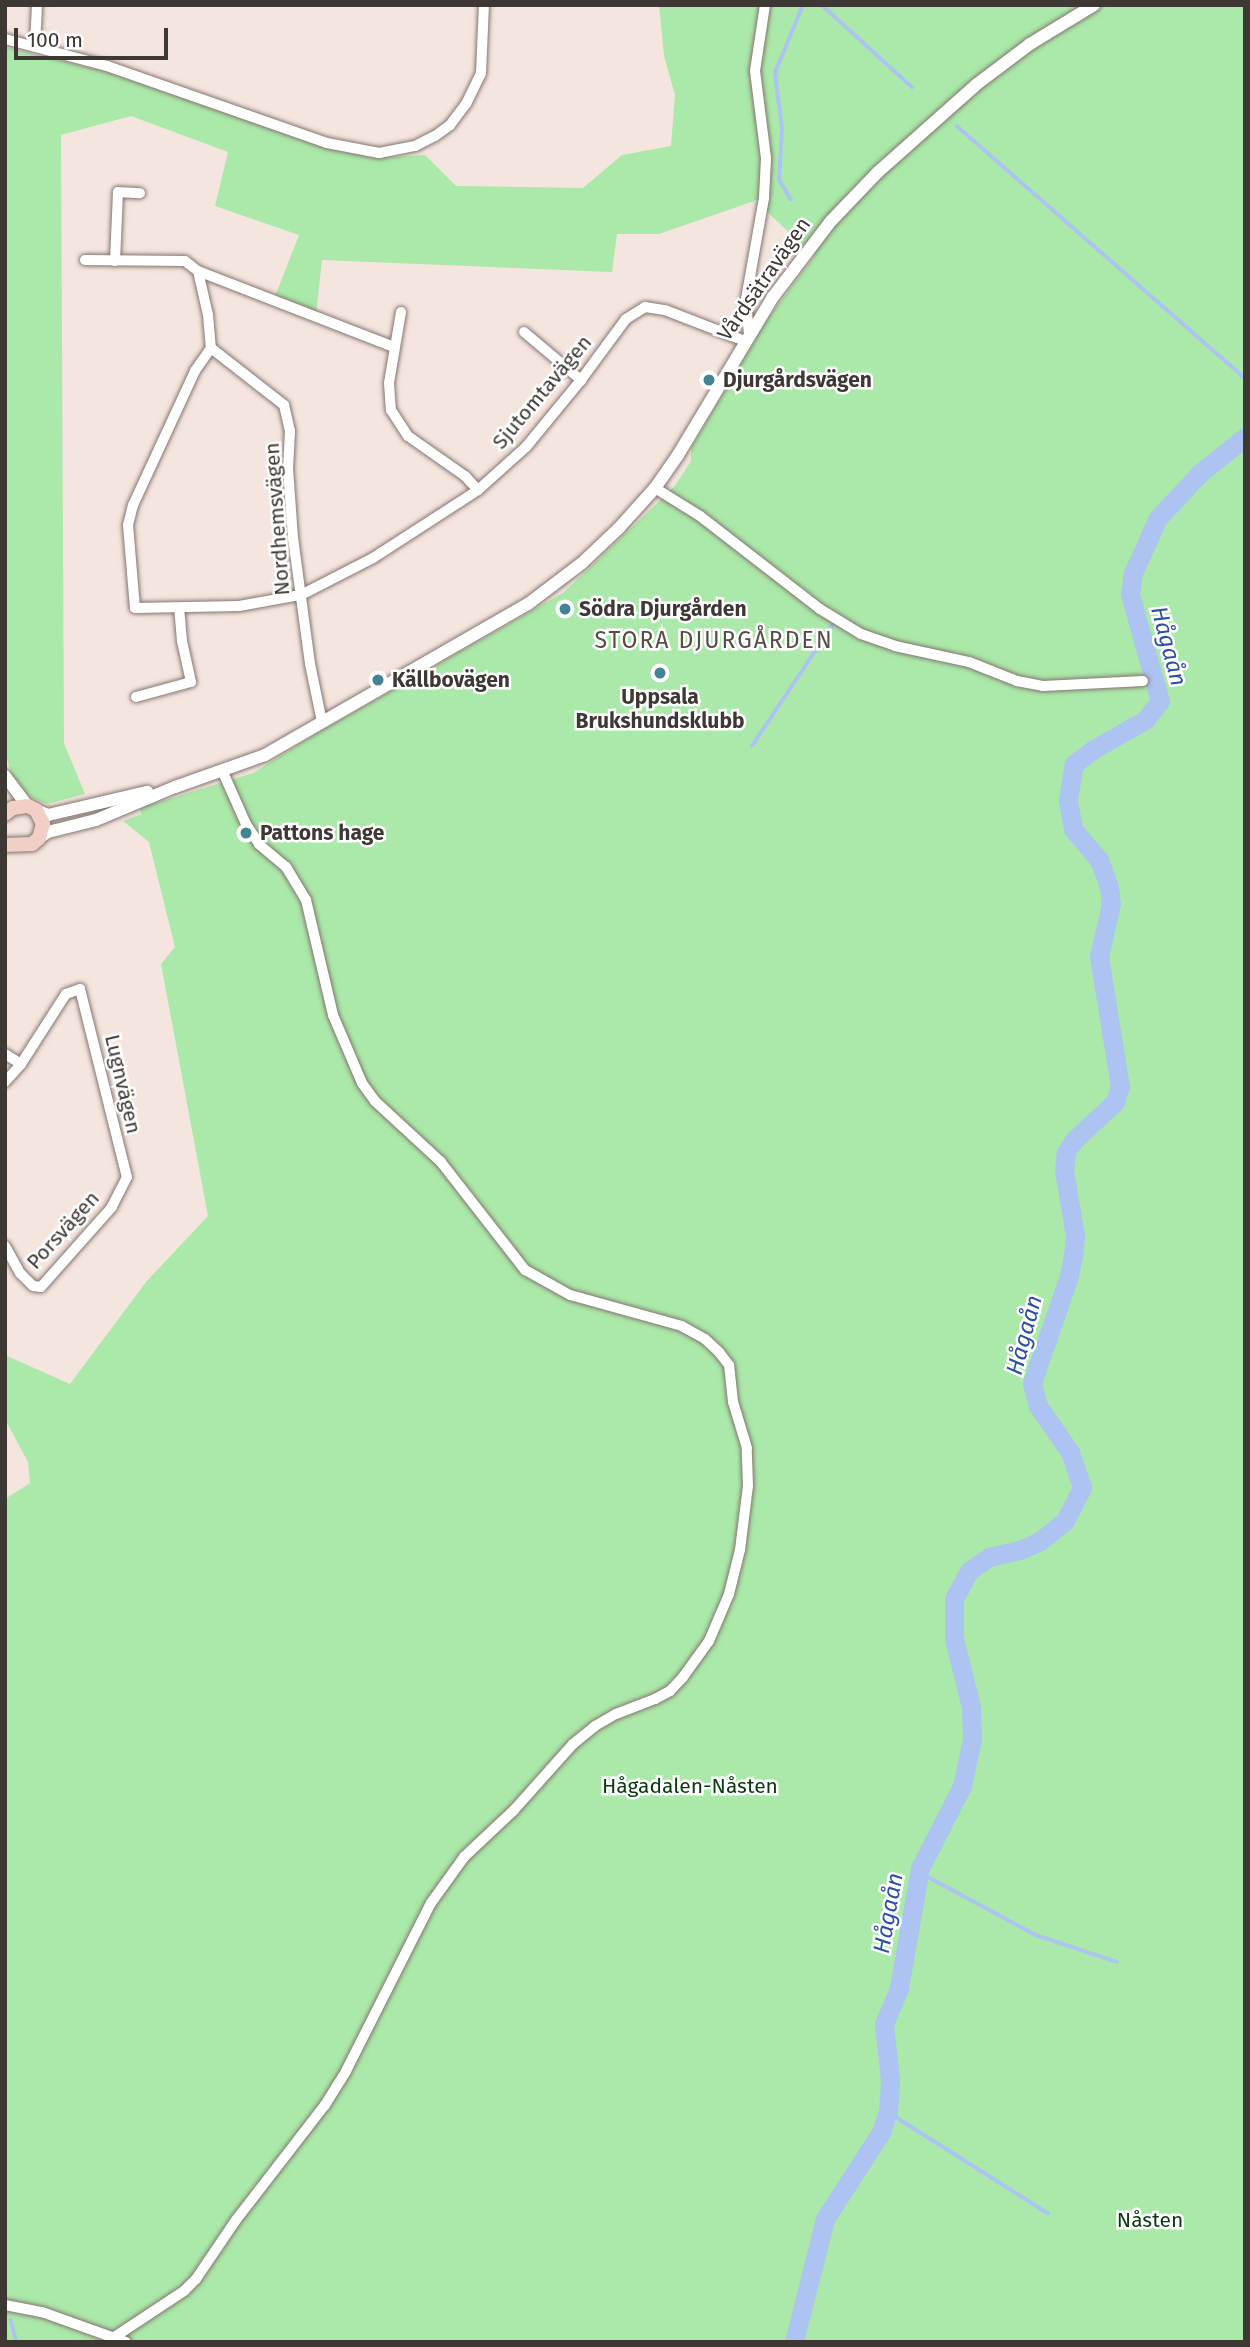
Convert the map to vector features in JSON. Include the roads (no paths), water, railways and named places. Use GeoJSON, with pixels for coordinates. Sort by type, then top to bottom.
{"type":"FeatureCollection","features":[{"type":"Feature","properties":{"kind":"main road"},"geometry":{"type":"LineString","coordinates":[[5,814],[13,808],[32,808],[43,824],[39,838],[32,845],[9,842]]}},
{"type":"Feature","properties":{"kind":"street"},"geometry":{"type":"LineString","coordinates":[[35,46],[37,5]]}},
{"type":"Feature","properties":{"kind":"street"},"geometry":{"type":"LineString","coordinates":[[5,39],[107,66],[327,143],[379,153],[415,146],[435,136],[450,125],[466,104],[481,73],[484,5]]}},
{"type":"Feature","properties":{"kind":"street"},"geometry":{"type":"LineString","coordinates":[[747,338],[747,299],[764,198],[766,158],[755,71],[765,5]]}},
{"type":"Feature","properties":{"kind":"street","name":"Vårdsätravägen"},"geometry":{"type":"LineString","coordinates":[[39,838],[48,832],[96,820],[175,787],[265,755],[528,604],[582,563],[620,528],[655,488],[678,455],[773,297],[824,230],[878,172],[977,83],[1030,44],[1094,5]]}},
{"type":"Feature","properties":{"kind":"street"},"geometry":{"type":"LineString","coordinates":[[115,261],[118,192],[140,193]]}},
{"type":"Feature","properties":{"kind":"street"},"geometry":{"type":"LineString","coordinates":[[85,260],[185,261],[198,271],[394,346]]}},
{"type":"Feature","properties":{"kind":"street"},"geometry":{"type":"LineString","coordinates":[[198,271],[208,315],[211,348],[195,371],[144,478],[128,525],[135,608],[239,606],[301,595]]}},
{"type":"Feature","properties":{"kind":"street","name":"Sjutomtavägen"},"geometry":{"type":"LineString","coordinates":[[301,595],[384,552],[478,490],[526,447],[626,319],[645,307],[665,310],[747,338]]}},
{"type":"Feature","properties":{"kind":"street"},"geometry":{"type":"LineString","coordinates":[[401,312],[389,383],[391,410],[408,436],[465,476],[478,490]]}},
{"type":"Feature","properties":{"kind":"street"},"geometry":{"type":"LineString","coordinates":[[524,332],[581,380]]}},
{"type":"Feature","properties":{"kind":"street","name":"Nordhemsvägen"},"geometry":{"type":"LineString","coordinates":[[211,348],[284,405],[290,431],[288,468],[293,538],[310,664],[322,722]]}},
{"type":"Feature","properties":{"kind":"street"},"geometry":{"type":"LineString","coordinates":[[655,488],[742,546],[820,609],[861,634],[895,646],[969,662],[1017,681],[1043,686],[1143,681]]}},
{"type":"Feature","properties":{"kind":"street"},"geometry":{"type":"LineString","coordinates":[[136,696],[191,682],[181,642],[179,608]]}},
{"type":"Feature","properties":{"kind":"street"},"geometry":{"type":"LineString","coordinates":[[116,2336],[184,2291],[196,2279],[236,2220],[325,2105],[346,2071],[431,1903],[464,1857],[514,1810],[573,1744],[595,1726],[616,1714],[670,1691],[683,1677],[709,1641],[729,1594],[740,1550],[748,1486],[747,1448],[733,1402],[729,1365],[719,1352],[705,1339],[682,1325],[570,1295],[546,1284],[526,1270],[440,1162],[376,1101],[362,1083],[333,1015],[306,900],[286,867],[259,844],[222,771]]}},
{"type":"Feature","properties":{"kind":"street"},"geometry":{"type":"LineString","coordinates":[[5,776],[32,808]]}},
{"type":"Feature","properties":{"kind":"street"},"geometry":{"type":"LineString","coordinates":[[5,783],[8,804],[5,814]]}},
{"type":"Feature","properties":{"kind":"street","name":"Vårdsätravägen"},"geometry":{"type":"LineString","coordinates":[[32,808],[48,815],[175,787]]}},
{"type":"Feature","properties":{"kind":"street","name":"Lugnvägen"},"geometry":{"type":"LineString","coordinates":[[21,1064],[66,994],[79,989],[127,1177],[123,1188]]}},
{"type":"Feature","properties":{"kind":"street"},"geometry":{"type":"LineString","coordinates":[[5,1054],[21,1064],[5,1082]]}},
{"type":"Feature","properties":{"kind":"street","name":"Porsvägen"},"geometry":{"type":"LineString","coordinates":[[5,1246],[20,1273],[33,1286],[41,1287],[112,1207],[123,1188]]}},
{"type":"Feature","properties":{"kind":"street"},"geometry":{"type":"LineString","coordinates":[[5,2305],[42,2312],[116,2336],[126,2342]]}},
{"type":"Feature","properties":{"kind":"waterway"},"geometry":{"type":"LineString","coordinates":[[791,200],[779,180],[782,129],[775,73],[803,5]]}},
{"type":"Feature","properties":{"kind":"waterway"},"geometry":{"type":"LineString","coordinates":[[822,5],[912,87]]}},
{"type":"Feature","properties":{"kind":"waterway"},"geometry":{"type":"LineString","coordinates":[[957,126],[1245,378]]}},
{"type":"Feature","properties":{"kind":"waterway","name":"Hågaån"},"geometry":{"type":"LineString","coordinates":[[794,2342],[825,2219],[881,2132],[888,2112],[890,2080],[884,2024],[899,1988],[920,1868],[962,1786],[972,1739],[971,1707],[954,1639],[954,1599],[969,1571],[989,1557],[1020,1550],[1040,1541],[1065,1521],[1082,1487],[1070,1452],[1038,1406],[1032,1383],[1069,1276],[1073,1256],[1075,1236],[1064,1170],[1066,1152],[1074,1140],[1115,1102],[1120,1087],[1099,956],[1111,904],[1109,887],[1099,860],[1073,829],[1068,800],[1074,764],[1094,749],[1145,720],[1160,701],[1130,594],[1133,573],[1158,518],[1200,473],[1245,437]]}},
{"type":"Feature","properties":{"kind":"waterway"},"geometry":{"type":"LineString","coordinates":[[825,637],[833,624]]}},
{"type":"Feature","properties":{"kind":"waterway"},"geometry":{"type":"LineString","coordinates":[[752,746],[820,644]]}},
{"type":"Feature","properties":{"kind":"waterway"},"geometry":{"type":"LineString","coordinates":[[919,1872],[1036,1935],[1117,1962]]}},
{"type":"Feature","properties":{"kind":"waterway"},"geometry":{"type":"LineString","coordinates":[[888,2112],[1048,2213]]}},
{"type":"Feature","properties":{"kind":"waterway"},"geometry":{"type":"LineString","coordinates":[[11,2320],[17,2342]]}},
{"type":"Feature","properties":{"kind":"place","name":"Djurgårdsvägen"},"geometry":{"type":"Point","coordinates":[709,380]}},
{"type":"Feature","properties":{"kind":"place","name":"Södra Djurgården"},"geometry":{"type":"Point","coordinates":[565,609]}},
{"type":"Feature","properties":{"kind":"place","name":"Uppsala Brukshundsklubb"},"geometry":{"type":"Point","coordinates":[660,673]}},
{"type":"Feature","properties":{"kind":"place","name":"Källbovägen"},"geometry":{"type":"Point","coordinates":[378,680]}},
{"type":"Feature","properties":{"kind":"place","name":"Pattons hage"},"geometry":{"type":"Point","coordinates":[246,833]}},
{"type":"Feature","properties":{"kind":"district","name":"STORA DJURGÅRDEN"},"geometry":{"type":"Point","coordinates":[714,640]}},
{"type":"Feature","properties":{"kind":"park label","name":"Hågadalen-Nåsten"},"geometry":{"type":"Point","coordinates":[690,1786]}},
{"type":"Feature","properties":{"kind":"park label","name":"Nåsten"},"geometry":{"type":"Point","coordinates":[1150,2220]}}]}
